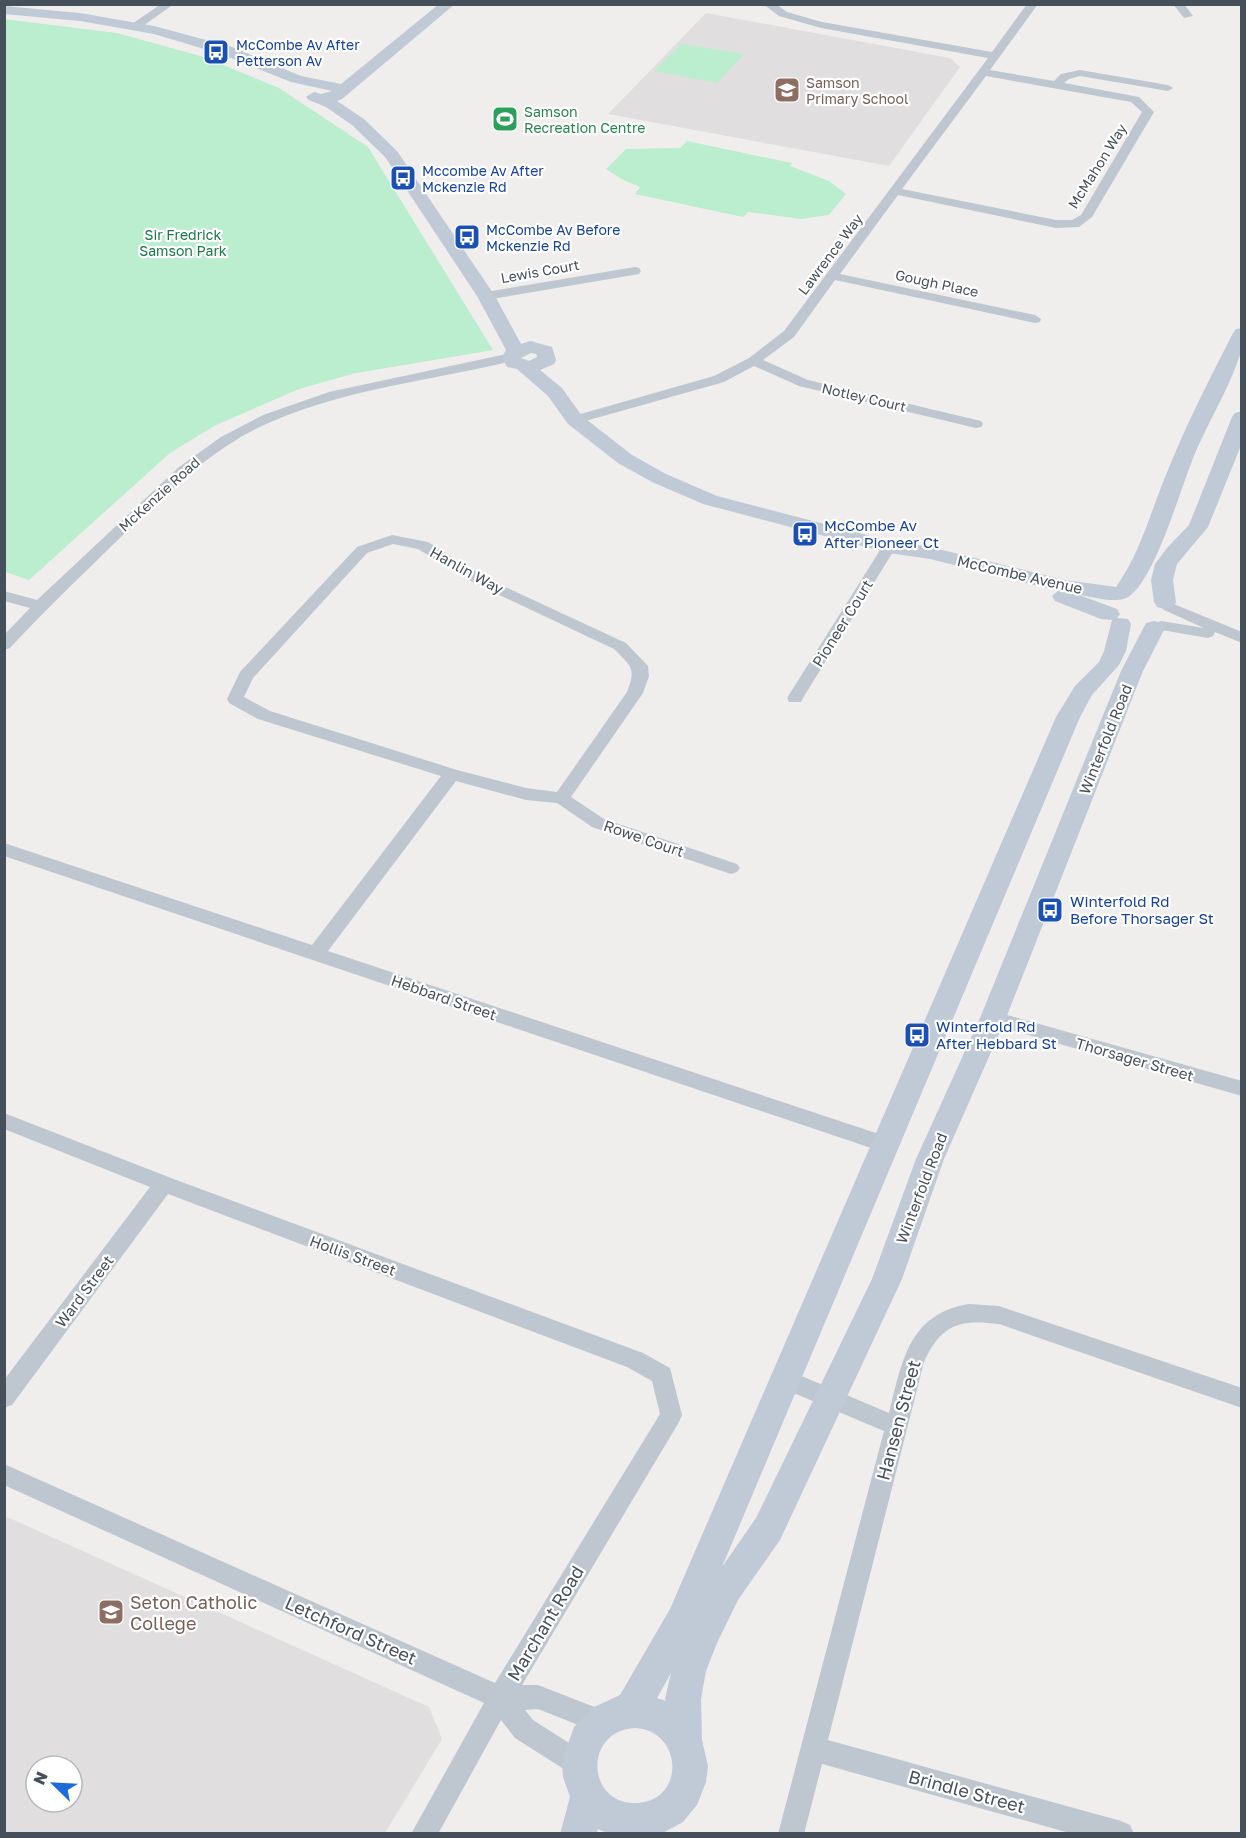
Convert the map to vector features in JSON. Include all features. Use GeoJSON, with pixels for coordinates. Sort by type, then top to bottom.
{"type":"FeatureCollection","features":[{"type":"Feature","properties":{"kind":"main road"},"geometry":{"type":"LineString","coordinates":[[323,90],[365,63],[437,4]]}},
{"type":"Feature","properties":{"kind":"main road"},"geometry":{"type":"LineString","coordinates":[[323,90],[448,4]]}},
{"type":"Feature","properties":{"kind":"main road","name":"McCombe Avenue"},"geometry":{"type":"LineString","coordinates":[[4,10],[90,18],[136,26],[227,51],[323,90],[391,154],[492,295],[519,357],[555,392],[575,420],[625,459],[659,478],[710,500],[889,548],[924,562],[1062,596],[1117,606]]}},
{"type":"Feature","properties":{"kind":"main road","name":"Winterfold Road"},"geometry":{"type":"LineString","coordinates":[[616,1716],[682,1621],[1068,717],[1083,691],[1108,665],[1115,651],[1117,606],[1144,559],[1178,471],[1242,333]]}},
{"type":"Feature","properties":{"kind":"main road","name":"McCombe Avenue"},"geometry":{"type":"LineString","coordinates":[[519,357],[544,363],[555,381],[555,392]]}},
{"type":"Feature","properties":{"kind":"main road","name":"Winterfold Road"},"geometry":{"type":"LineString","coordinates":[[684,1740],[683,1699],[689,1671],[702,1637],[726,1589],[768,1529],[887,1279],[930,1159],[993,1018],[1132,671],[1162,616],[1162,580],[1166,564],[1198,527],[1242,417]]}},
{"type":"Feature","properties":{"kind":"main road"},"geometry":{"type":"LineString","coordinates":[[1142,591],[1162,616],[1138,629],[1117,606],[1142,591]]}},
{"type":"Feature","properties":{"kind":"main road"},"geometry":{"type":"LineString","coordinates":[[578,1833],[584,1780],[582,1748],[590,1733],[616,1716],[647,1712],[663,1717],[675,1727],[684,1740],[689,1755],[690,1772],[686,1788],[668,1811],[647,1826],[640,1822],[625,1821],[610,1816],[598,1808],[584,1780]]}},
{"type":"Feature","properties":{"kind":"street"},"geometry":{"type":"LineString","coordinates":[[136,26],[169,4]]}},
{"type":"Feature","properties":{"kind":"street"},"geometry":{"type":"LineString","coordinates":[[768,4],[783,14],[821,25],[995,56]]}},
{"type":"Feature","properties":{"kind":"street","name":"Lawrence Way"},"geometry":{"type":"LineString","coordinates":[[575,420],[719,379],[754,362],[789,334],[1033,4]]}},
{"type":"Feature","properties":{"kind":"street"},"geometry":{"type":"LineString","coordinates":[[1178,4],[1188,16]]}},
{"type":"Feature","properties":{"kind":"street","name":"McMahon Way"},"geometry":{"type":"LineString","coordinates":[[896,191],[1056,224],[1076,224],[1087,215],[1148,112],[1135,99],[984,72]]}},
{"type":"Feature","properties":{"kind":"street"},"geometry":{"type":"LineString","coordinates":[[1056,85],[1065,76],[1080,73],[1168,88]]}},
{"type":"Feature","properties":{"kind":"street","name":"Lewis Court"},"geometry":{"type":"LineString","coordinates":[[492,295],[635,271]]}},
{"type":"Feature","properties":{"kind":"street","name":"Gough Place"},"geometry":{"type":"LineString","coordinates":[[833,276],[1035,319]]}},
{"type":"Feature","properties":{"kind":"street","name":"McKenzie Road"},"geometry":{"type":"LineString","coordinates":[[4,645],[40,606],[184,470],[208,451],[245,429],[334,395],[519,357]]}},
{"type":"Feature","properties":{"kind":"street","name":"Notley Court"},"geometry":{"type":"LineString","coordinates":[[754,362],[804,383],[976,424]]}},
{"type":"Feature","properties":{"kind":"street","name":"Hanlin Way"},"geometry":{"type":"LineString","coordinates":[[392,539],[423,545],[455,567],[481,581],[620,646],[632,655],[640,666],[641,676],[635,693],[561,798],[526,794],[452,774],[264,715],[235,699],[246,676],[362,550],[392,539]]}},
{"type":"Feature","properties":{"kind":"street","name":"Pioneer Court"},"geometry":{"type":"LineString","coordinates":[[795,698],[889,548]]}},
{"type":"Feature","properties":{"kind":"street"},"geometry":{"type":"LineString","coordinates":[[4,596],[40,606]]}},
{"type":"Feature","properties":{"kind":"street"},"geometry":{"type":"LineString","coordinates":[[1162,616],[1235,636]]}},
{"type":"Feature","properties":{"kind":"street"},"geometry":{"type":"LineString","coordinates":[[316,954],[452,774]]}},
{"type":"Feature","properties":{"kind":"street","name":"Rowe Court"},"geometry":{"type":"LineString","coordinates":[[561,798],[598,823],[731,868]]}},
{"type":"Feature","properties":{"kind":"street","name":"Hebbard Street"},"geometry":{"type":"LineString","coordinates":[[4,849],[884,1144]]}},
{"type":"Feature","properties":{"kind":"street","name":"Thorsager Street"},"geometry":{"type":"LineString","coordinates":[[993,1018],[1242,1089]]}},
{"type":"Feature","properties":{"kind":"street","name":"Hollis Street"},"geometry":{"type":"LineString","coordinates":[[4,1121],[164,1184],[635,1360],[662,1375],[671,1414]]}},
{"type":"Feature","properties":{"kind":"street","name":"Ward Street"},"geometry":{"type":"LineString","coordinates":[[4,1398],[164,1184]]}},
{"type":"Feature","properties":{"kind":"street","name":"Hansen Street"},"geometry":{"type":"LineString","coordinates":[[791,1833],[913,1362],[921,1342],[930,1329],[944,1319],[977,1311],[1023,1322],[1242,1398]]}},
{"type":"Feature","properties":{"kind":"street"},"geometry":{"type":"LineString","coordinates":[[785,1379],[896,1426]]}},
{"type":"Feature","properties":{"kind":"street","name":"Marchant Road"},"geometry":{"type":"LineString","coordinates":[[424,1833],[500,1698],[671,1414]]}},
{"type":"Feature","properties":{"kind":"street","name":"Letchford Street"},"geometry":{"type":"LineString","coordinates":[[4,1474],[500,1698],[538,1697],[616,1716]]}},
{"type":"Feature","properties":{"kind":"street","name":"Letchford Street"},"geometry":{"type":"LineString","coordinates":[[500,1698],[524,1729],[584,1780]]}},
{"type":"Feature","properties":{"kind":"street","name":"Brindle Street"},"geometry":{"type":"LineString","coordinates":[[814,1749],[1121,1833]]}},
{"type":"Feature","properties":{"kind":"shaded area","name":"Samson Primary School"},"geometry":{"type":"Polygon","coordinates":[[[706,13],[950,58],[960,67],[889,166],[608,114],[706,13]]]}},
{"type":"Feature","properties":{"kind":"shaded area","name":"Seton Catholic College"},"geometry":{"type":"Polygon","coordinates":[[[5,1516],[429,1707],[442,1739],[385,1833],[5,1833],[5,1516]]]}},
{"type":"Feature","properties":{"kind":"green space","name":"Sir Fredrick Samson Park"},"geometry":{"type":"Polygon","coordinates":[[[4,19],[117,33],[204,57],[279,88],[368,147],[493,350],[356,373],[299,389],[216,425],[170,453],[29,580],[5,572],[4,19]]]}},
{"type":"Feature","properties":{"kind":"green space"},"geometry":{"type":"Polygon","coordinates":[[[681,44],[744,54],[717,83],[654,71],[681,44]]]}},
{"type":"Feature","properties":{"kind":"green space"},"geometry":{"type":"Polygon","coordinates":[[[687,141],[792,163],[790,166],[829,181],[846,194],[829,215],[801,219],[748,212],[743,217],[635,194],[640,187],[606,169],[626,149],[680,148],[687,141]]]}},
{"type":"Feature","properties":{"kind":"place","name":"McCombe Av After Petterson Av"},"geometry":{"type":"Point","coordinates":[216,52]}},
{"type":"Feature","properties":{"kind":"place","name":"Samson Primary School"},"geometry":{"type":"Point","coordinates":[787,90]}},
{"type":"Feature","properties":{"kind":"place","name":"Samson Recreation Centre"},"geometry":{"type":"Point","coordinates":[505,119]}},
{"type":"Feature","properties":{"kind":"place","name":"Mccombe Av After Mckenzie Rd"},"geometry":{"type":"Point","coordinates":[403,178]}},
{"type":"Feature","properties":{"kind":"place","name":"McCombe Av Before Mckenzie Rd"},"geometry":{"type":"Point","coordinates":[467,237]}},
{"type":"Feature","properties":{"kind":"place","name":"McCombe Av After Pioneer Ct"},"geometry":{"type":"Point","coordinates":[805,534]}},
{"type":"Feature","properties":{"kind":"place","name":"Winterfold Rd Before Thorsager St"},"geometry":{"type":"Point","coordinates":[1050,910]}},
{"type":"Feature","properties":{"kind":"place","name":"Winterfold Rd After Hebbard St"},"geometry":{"type":"Point","coordinates":[917,1035]}},
{"type":"Feature","properties":{"kind":"place","name":"Seton Catholic College"},"geometry":{"type":"Point","coordinates":[111,1612]}}]}
